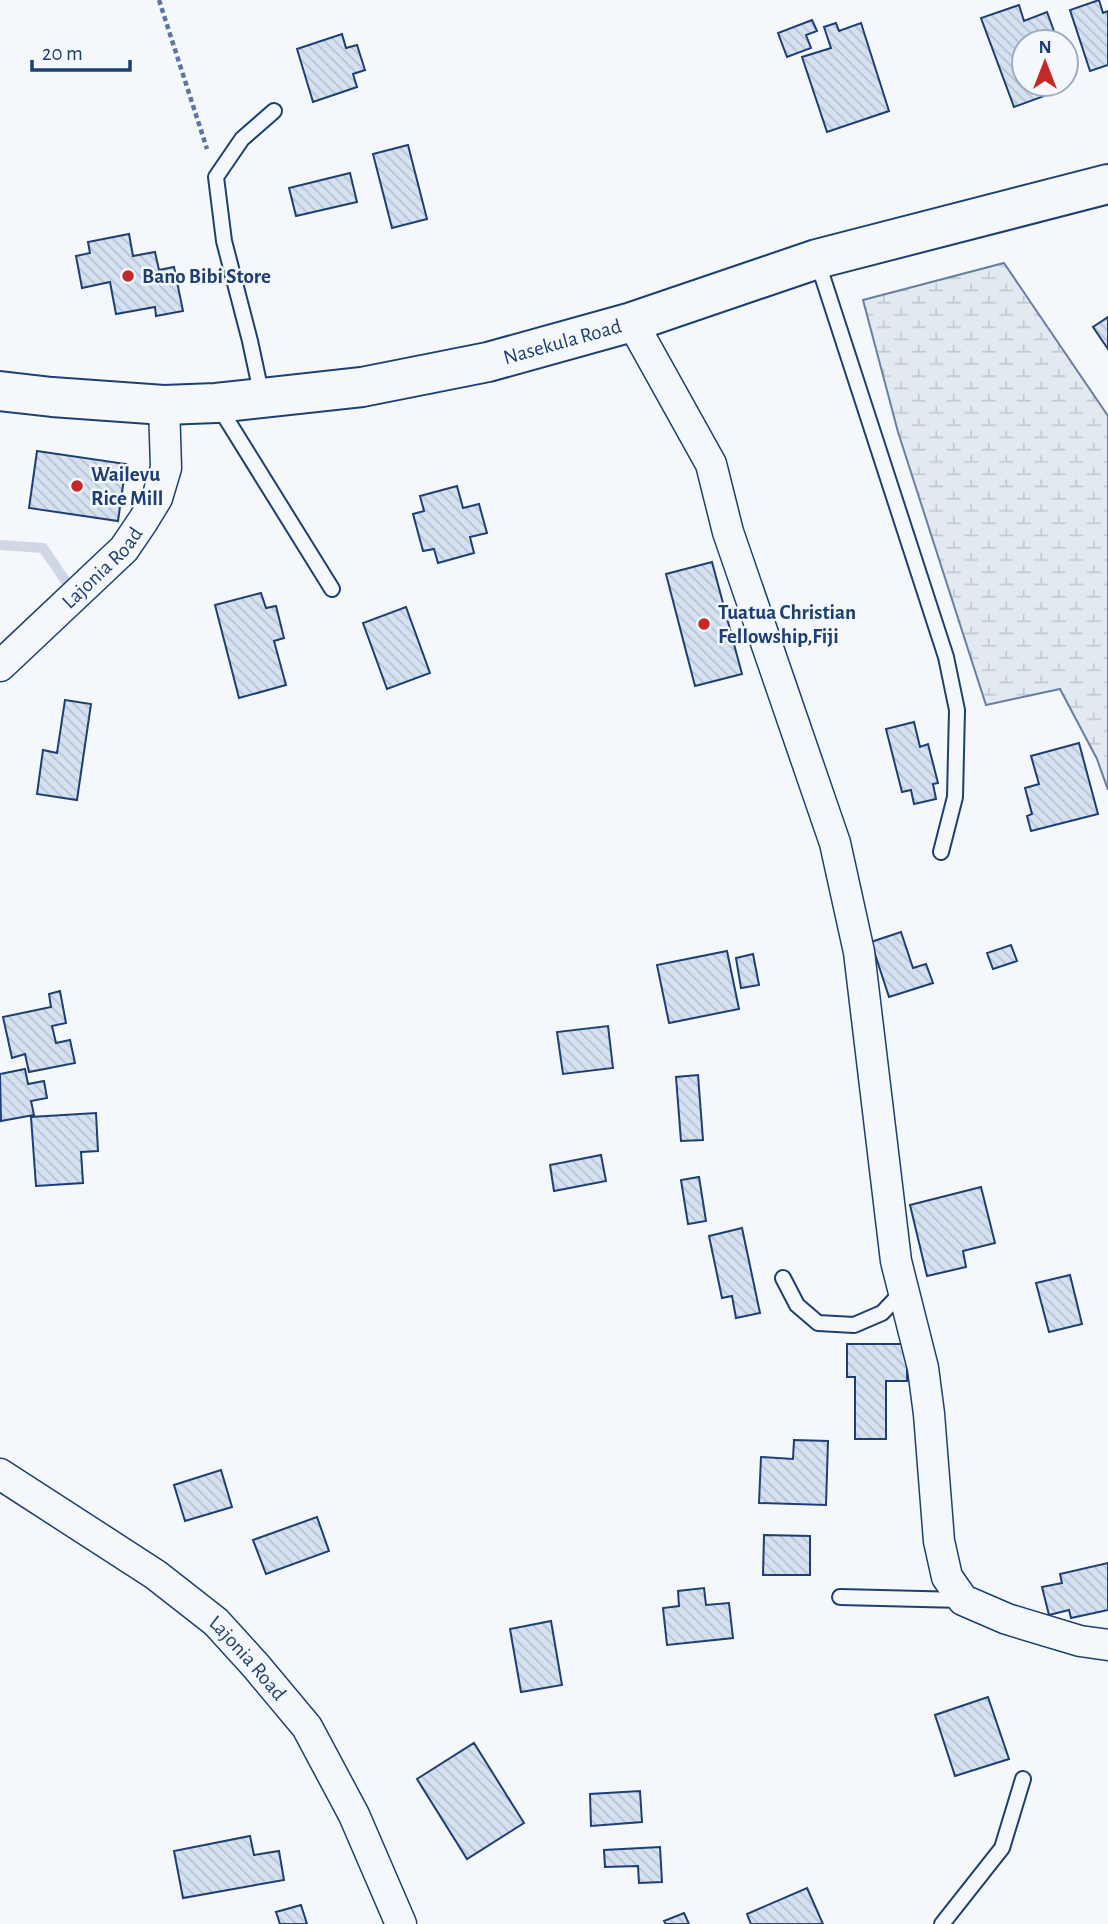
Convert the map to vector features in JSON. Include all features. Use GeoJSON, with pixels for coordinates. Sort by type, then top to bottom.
{"type":"FeatureCollection","features":[{"type":"Feature","properties":{"kind":"main road","name":"Nasekula Road"},"geometry":{"type":"LineString","coordinates":[[0,391],[164,405],[216,403],[362,387],[488,362],[632,322],[817,259],[1108,184]]}},
{"type":"Feature","properties":{"kind":"street"},"geometry":{"type":"LineString","coordinates":[[632,322],[711,464],[729,532],[835,844],[859,952],[896,1261],[915,1334],[928,1402],[939,1541],[947,1577],[963,1600],[1007,1619],[1080,1641],[1108,1645]]}},
{"type":"Feature","properties":{"kind":"street","name":"Lajonia Road"},"geometry":{"type":"LineString","coordinates":[[7,652],[124,549],[143,522],[158,498],[166,468],[164,405]]}},
{"type":"Feature","properties":{"kind":"street","name":"Lajonia Road"},"geometry":{"type":"LineString","coordinates":[[0,1474],[156,1575],[216,1622],[256,1666],[307,1727],[354,1815],[401,1924]]}},
{"type":"Feature","properties":{"kind":"lane"},"geometry":{"type":"LineString","coordinates":[[262,398],[224,241],[216,177],[242,139],[274,111]]}},
{"type":"Feature","properties":{"kind":"lane"},"geometry":{"type":"LineString","coordinates":[[817,259],[946,657],[957,710],[955,797],[941,852]]}},
{"type":"Feature","properties":{"kind":"lane"},"geometry":{"type":"LineString","coordinates":[[216,403],[332,589]]}},
{"type":"Feature","properties":{"kind":"lane"},"geometry":{"type":"LineString","coordinates":[[783,1279],[797,1305],[818,1322],[854,1325],[882,1313],[903,1291]]}},
{"type":"Feature","properties":{"kind":"lane"},"geometry":{"type":"LineString","coordinates":[[840,1597],[963,1600]]}},
{"type":"Feature","properties":{"kind":"lane"},"geometry":{"type":"LineString","coordinates":[[942,1924],[1002,1848],[1023,1779]]}},
{"type":"Feature","properties":{"kind":"path"},"geometry":{"type":"LineString","coordinates":[[159,0],[216,177]]}},
{"type":"Feature","properties":{"kind":"green space"},"geometry":{"type":"Polygon","coordinates":[[[1004,263],[1108,416],[1108,790],[1097,759],[1060,689],[986,705],[898,432],[863,300],[1004,263]]]}},
{"type":"Feature","properties":{"kind":"building"},"geometry":{"type":"Polygon","coordinates":[[[1099,0],[1103,13],[1108,11],[1108,65],[1090,71],[1080,40],[1080,28],[1076,28],[1070,10],[1099,0]]]}},
{"type":"Feature","properties":{"kind":"building"},"geometry":{"type":"Polygon","coordinates":[[[1019,5],[1024,21],[1047,12],[1053,28],[1010,28],[1010,96],[981,18],[1019,5]]]}},
{"type":"Feature","properties":{"kind":"building"},"geometry":{"type":"Polygon","coordinates":[[[812,20],[817,31],[806,35],[811,48],[787,57],[778,33],[812,20]]]}},
{"type":"Feature","properties":{"kind":"building"},"geometry":{"type":"Polygon","coordinates":[[[836,23],[839,31],[861,23],[889,111],[827,132],[802,57],[831,48],[824,27],[836,23]]]}},
{"type":"Feature","properties":{"kind":"building"},"geometry":{"type":"Polygon","coordinates":[[[342,34],[346,48],[357,45],[365,70],[353,74],[357,87],[313,102],[297,49],[342,34]]]}},
{"type":"Feature","properties":{"kind":"building"},"geometry":{"type":"Polygon","coordinates":[[[1011,98],[1039,98],[1014,107],[1011,98]]]}},
{"type":"Feature","properties":{"kind":"building"},"geometry":{"type":"Polygon","coordinates":[[[408,145],[427,219],[392,228],[373,154],[408,145]]]}},
{"type":"Feature","properties":{"kind":"building"},"geometry":{"type":"Polygon","coordinates":[[[350,173],[357,202],[296,216],[289,188],[350,173]]]}},
{"type":"Feature","properties":{"kind":"building","name":"Bano Bibi Store"},"geometry":{"type":"Polygon","coordinates":[[[129,234],[133,256],[155,252],[159,270],[174,267],[183,311],[156,316],[155,307],[116,314],[110,282],[82,288],[76,256],[90,253],[88,242],[129,234]]]}},
{"type":"Feature","properties":{"kind":"building"},"geometry":{"type":"Polygon","coordinates":[[[1108,317],[1108,349],[1093,327],[1108,317]]]}},
{"type":"Feature","properties":{"kind":"building","name":"Wailevu Rice Mill"},"geometry":{"type":"Polygon","coordinates":[[[37,451],[126,464],[118,521],[29,508],[37,451]]]}},
{"type":"Feature","properties":{"kind":"building"},"geometry":{"type":"Polygon","coordinates":[[[457,486],[463,508],[479,504],[487,533],[470,537],[474,553],[438,563],[434,549],[423,551],[413,514],[424,511],[420,496],[457,486]]]}},
{"type":"Feature","properties":{"kind":"building","name":"Tuatua Christian Fellowship,Fiji"},"geometry":{"type":"Polygon","coordinates":[[[712,562],[742,674],[695,686],[666,574],[712,562]]]}},
{"type":"Feature","properties":{"kind":"building"},"geometry":{"type":"Polygon","coordinates":[[[261,593],[266,608],[276,606],[284,638],[274,641],[286,685],[239,698],[215,605],[261,593]]]}},
{"type":"Feature","properties":{"kind":"building"},"geometry":{"type":"Polygon","coordinates":[[[406,607],[430,673],[387,689],[363,623],[406,607]]]}},
{"type":"Feature","properties":{"kind":"building"},"geometry":{"type":"Polygon","coordinates":[[[65,700],[91,704],[77,800],[37,794],[43,750],[57,753],[65,700]]]}},
{"type":"Feature","properties":{"kind":"building"},"geometry":{"type":"Polygon","coordinates":[[[914,722],[920,747],[928,744],[938,783],[933,784],[936,799],[914,804],[911,790],[902,792],[886,729],[914,722]]]}},
{"type":"Feature","properties":{"kind":"building"},"geometry":{"type":"Polygon","coordinates":[[[1079,743],[1098,814],[1031,831],[1027,816],[1032,814],[1025,788],[1039,784],[1031,756],[1079,743]]]}},
{"type":"Feature","properties":{"kind":"building"},"geometry":{"type":"Polygon","coordinates":[[[901,932],[913,968],[926,964],[933,983],[889,997],[871,942],[901,932]]]}},
{"type":"Feature","properties":{"kind":"building"},"geometry":{"type":"Polygon","coordinates":[[[1011,945],[1017,961],[993,969],[987,953],[1011,945]]]}},
{"type":"Feature","properties":{"kind":"building"},"geometry":{"type":"Polygon","coordinates":[[[727,951],[739,1009],[669,1023],[657,965],[727,951]]]}},
{"type":"Feature","properties":{"kind":"building"},"geometry":{"type":"Polygon","coordinates":[[[753,954],[759,985],[741,988],[736,958],[753,954]]]}},
{"type":"Feature","properties":{"kind":"building"},"geometry":{"type":"Polygon","coordinates":[[[60,991],[66,1023],[52,1026],[56,1043],[70,1040],[75,1063],[29,1072],[25,1054],[12,1058],[3,1017],[51,1007],[49,994],[60,991]]]}},
{"type":"Feature","properties":{"kind":"building"},"geometry":{"type":"Polygon","coordinates":[[[608,1026],[613,1068],[563,1074],[557,1032],[608,1026]]]}},
{"type":"Feature","properties":{"kind":"building"},"geometry":{"type":"Polygon","coordinates":[[[25,1069],[28,1084],[44,1081],[47,1098],[31,1101],[34,1115],[1,1121],[0,1074],[25,1069]]]}},
{"type":"Feature","properties":{"kind":"building"},"geometry":{"type":"Polygon","coordinates":[[[698,1075],[703,1140],[681,1141],[676,1077],[698,1075]]]}},
{"type":"Feature","properties":{"kind":"building"},"geometry":{"type":"Polygon","coordinates":[[[96,1113],[98,1151],[81,1152],[83,1183],[36,1186],[31,1117],[96,1113]]]}},
{"type":"Feature","properties":{"kind":"building"},"geometry":{"type":"Polygon","coordinates":[[[601,1155],[606,1181],[554,1191],[550,1165],[601,1155]]]}},
{"type":"Feature","properties":{"kind":"building"},"geometry":{"type":"Polygon","coordinates":[[[699,1177],[706,1221],[688,1224],[681,1180],[699,1177]]]}},
{"type":"Feature","properties":{"kind":"building"},"geometry":{"type":"Polygon","coordinates":[[[981,1187],[995,1243],[963,1251],[966,1267],[927,1276],[910,1205],[981,1187]]]}},
{"type":"Feature","properties":{"kind":"building"},"geometry":{"type":"Polygon","coordinates":[[[742,1228],[760,1313],[736,1318],[732,1296],[722,1298],[709,1236],[742,1228]]]}},
{"type":"Feature","properties":{"kind":"building"},"geometry":{"type":"Polygon","coordinates":[[[1070,1275],[1082,1324],[1049,1332],[1036,1283],[1070,1275]]]}},
{"type":"Feature","properties":{"kind":"building"},"geometry":{"type":"Polygon","coordinates":[[[847,1344],[907,1344],[907,1381],[886,1381],[886,1439],[855,1439],[855,1377],[847,1377],[847,1344]]]}},
{"type":"Feature","properties":{"kind":"building"},"geometry":{"type":"Polygon","coordinates":[[[794,1440],[828,1441],[826,1505],[759,1503],[761,1457],[793,1459],[794,1440]]]}},
{"type":"Feature","properties":{"kind":"building"},"geometry":{"type":"Polygon","coordinates":[[[221,1470],[232,1507],[185,1521],[174,1485],[221,1470]]]}},
{"type":"Feature","properties":{"kind":"building"},"geometry":{"type":"Polygon","coordinates":[[[317,1517],[329,1551],[266,1574],[253,1540],[317,1517]]]}},
{"type":"Feature","properties":{"kind":"building"},"geometry":{"type":"Polygon","coordinates":[[[764,1535],[810,1536],[810,1575],[763,1575],[764,1535]]]}},
{"type":"Feature","properties":{"kind":"building"},"geometry":{"type":"Polygon","coordinates":[[[1108,1563],[1108,1610],[1071,1618],[1069,1610],[1049,1615],[1042,1587],[1062,1583],[1060,1574],[1108,1563]]]}},
{"type":"Feature","properties":{"kind":"building"},"geometry":{"type":"Polygon","coordinates":[[[704,1588],[706,1605],[729,1603],[733,1638],[667,1645],[663,1608],[679,1606],[678,1591],[704,1588]]]}},
{"type":"Feature","properties":{"kind":"building"},"geometry":{"type":"Polygon","coordinates":[[[551,1621],[562,1685],[521,1692],[510,1629],[551,1621]]]}},
{"type":"Feature","properties":{"kind":"building"},"geometry":{"type":"Polygon","coordinates":[[[988,1697],[1009,1759],[955,1776],[935,1715],[988,1697]]]}},
{"type":"Feature","properties":{"kind":"building"},"geometry":{"type":"Polygon","coordinates":[[[474,1743],[524,1823],[467,1859],[417,1779],[474,1743]]]}},
{"type":"Feature","properties":{"kind":"building"},"geometry":{"type":"Polygon","coordinates":[[[640,1791],[642,1822],[591,1826],[590,1794],[640,1791]]]}},
{"type":"Feature","properties":{"kind":"building"},"geometry":{"type":"Polygon","coordinates":[[[250,1836],[254,1855],[279,1851],[284,1880],[183,1898],[174,1851],[250,1836]]]}},
{"type":"Feature","properties":{"kind":"building"},"geometry":{"type":"Polygon","coordinates":[[[660,1847],[662,1882],[639,1883],[638,1866],[605,1867],[604,1850],[660,1847]]]}},
{"type":"Feature","properties":{"kind":"building"},"geometry":{"type":"Polygon","coordinates":[[[807,1888],[823,1924],[751,1924],[747,1914],[807,1888]]]}},
{"type":"Feature","properties":{"kind":"building"},"geometry":{"type":"Polygon","coordinates":[[[301,1905],[307,1924],[280,1924],[276,1912],[301,1905]]]}},
{"type":"Feature","properties":{"kind":"building"},"geometry":{"type":"Polygon","coordinates":[[[684,1913],[689,1924],[666,1924],[664,1921],[684,1913]]]}},
{"type":"Feature","properties":{"kind":"waterway"},"geometry":{"type":"LineString","coordinates":[[0,545],[43,548],[67,583]]}},
{"type":"Feature","properties":{"kind":"place","name":"Bano Bibi Store"},"geometry":{"type":"Point","coordinates":[128,276]}},
{"type":"Feature","properties":{"kind":"place","name":"Wailevu Rice Mill"},"geometry":{"type":"Point","coordinates":[77,486]}},
{"type":"Feature","properties":{"kind":"place","name":"Tuatua Christian Fellowship,Fiji"},"geometry":{"type":"Point","coordinates":[704,624]}}]}
